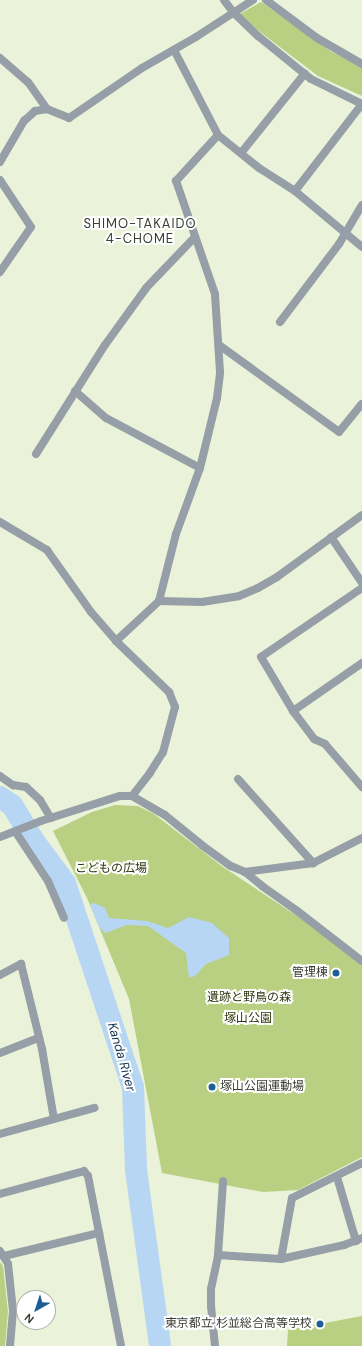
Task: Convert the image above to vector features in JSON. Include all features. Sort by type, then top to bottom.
[{"type":"street","points":[[224,0],[258,36],[305,73],[317,82],[362,104],[295,191]]},
{"type":"street","points":[[0,58],[28,82],[47,108],[69,118],[142,68],[174,50],[252,0]]},
{"type":"street","points":[[266,0],[316,38],[362,64]]},
{"type":"street","points":[[174,50],[218,135],[259,168],[295,191],[362,247]]},
{"type":"street","points":[[241,153],[305,73]]},
{"type":"street","points":[[0,162],[24,121],[35,111],[47,108]]},
{"type":"street","points":[[116,641],[159,601],[181,516],[200,468],[218,398],[220,372],[214,294],[176,181],[218,135]]},
{"type":"street","points":[[0,180],[31,227],[0,272]]},
{"type":"street","points":[[280,322],[346,234],[362,205]]},
{"type":"street","points":[[36,454],[105,345],[146,288],[194,238]]},
{"type":"street","points":[[218,345],[339,432],[362,404]]},
{"type":"street","points":[[75,391],[106,418],[200,468]]},
{"type":"street","points":[[159,601],[202,602],[239,596],[277,577],[362,515]]},
{"type":"street","points":[[0,522],[47,550],[91,612],[116,641],[169,692],[175,707],[163,752],[150,773],[132,796]]},
{"type":"street","points":[[331,538],[362,583]]},
{"type":"street","points":[[362,588],[261,658],[293,711],[314,739],[325,744],[362,787]]},
{"type":"street","points":[[293,711],[362,663]]},
{"type":"street","points":[[0,776],[12,785],[26,788],[40,800],[51,818]]},
{"type":"street","points":[[238,779],[314,863]]},
{"type":"street","points":[[0,836],[102,800],[120,796],[132,796],[165,816],[231,866],[245,872],[362,961]]},
{"type":"street","points":[[17,830],[48,881],[64,918]]},
{"type":"street","points":[[245,872],[314,863],[362,838]]},
{"type":"street","points":[[0,975],[21,964],[38,1038],[54,1119]]},
{"type":"street","points":[[0,1053],[38,1038]]},
{"type":"street","points":[[0,1134],[94,1108]]},
{"type":"street","points":[[280,1259],[292,1198],[337,1177],[362,1163]]},
{"type":"street","points":[[0,1194],[84,1171],[88,1176],[121,1346]]},
{"type":"street","points":[[218,1255],[280,1259],[359,1239],[337,1177]]},
{"type":"street","points":[[215,1346],[211,1306],[212,1289],[218,1255],[223,1181]]},
{"type":"street","points":[[10,1346],[13,1312],[8,1264],[2,1253],[99,1233]]},
{"type":"green space","points":[[261,2],[332,52],[362,66],[362,96],[318,76],[238,15]]},
{"type":"green space","name":"塚山公園","points":[[115,805],[138,806],[154,814],[223,867],[362,959],[362,1157],[298,1190],[263,1192],[162,1173],[129,999],[87,898],[53,831],[92,812]]},
{"type":"green space","points":[[0,1262],[3,1266],[8,1312],[5,1346],[0,1346]]},
{"type":"green space","points":[[362,1316],[362,1346],[287,1346],[288,1330]]},
{"type":"water","points":[[94,903],[105,908],[109,918],[147,921],[168,928],[189,917],[212,923],[229,938],[229,955],[206,964],[195,976],[189,978],[186,953],[148,926],[127,925],[105,933],[99,927],[90,905]]},
{"type":"waterway","name":"Kanda River","points":[[0,797],[12,805],[34,841],[65,883],[133,1087],[136,1170],[160,1346]]},
{"type":"place","name":"管理棟","points":[[336,973]]},
{"type":"place","name":"塚山公園運動場","points":[[212,1087]]},
{"type":"place","name":"東京都立 杉並総合高等学校","points":[[320,1324]]},
{"type":"district","name":"SHIMO-TAKAIDO 4-CHOME","points":[[140,232]]},
{"type":"park label","name":"こどもの広場","points":[[111,869]]},
{"type":"park label","name":"遺跡と野鳥の森","points":[[249,998]]}]
